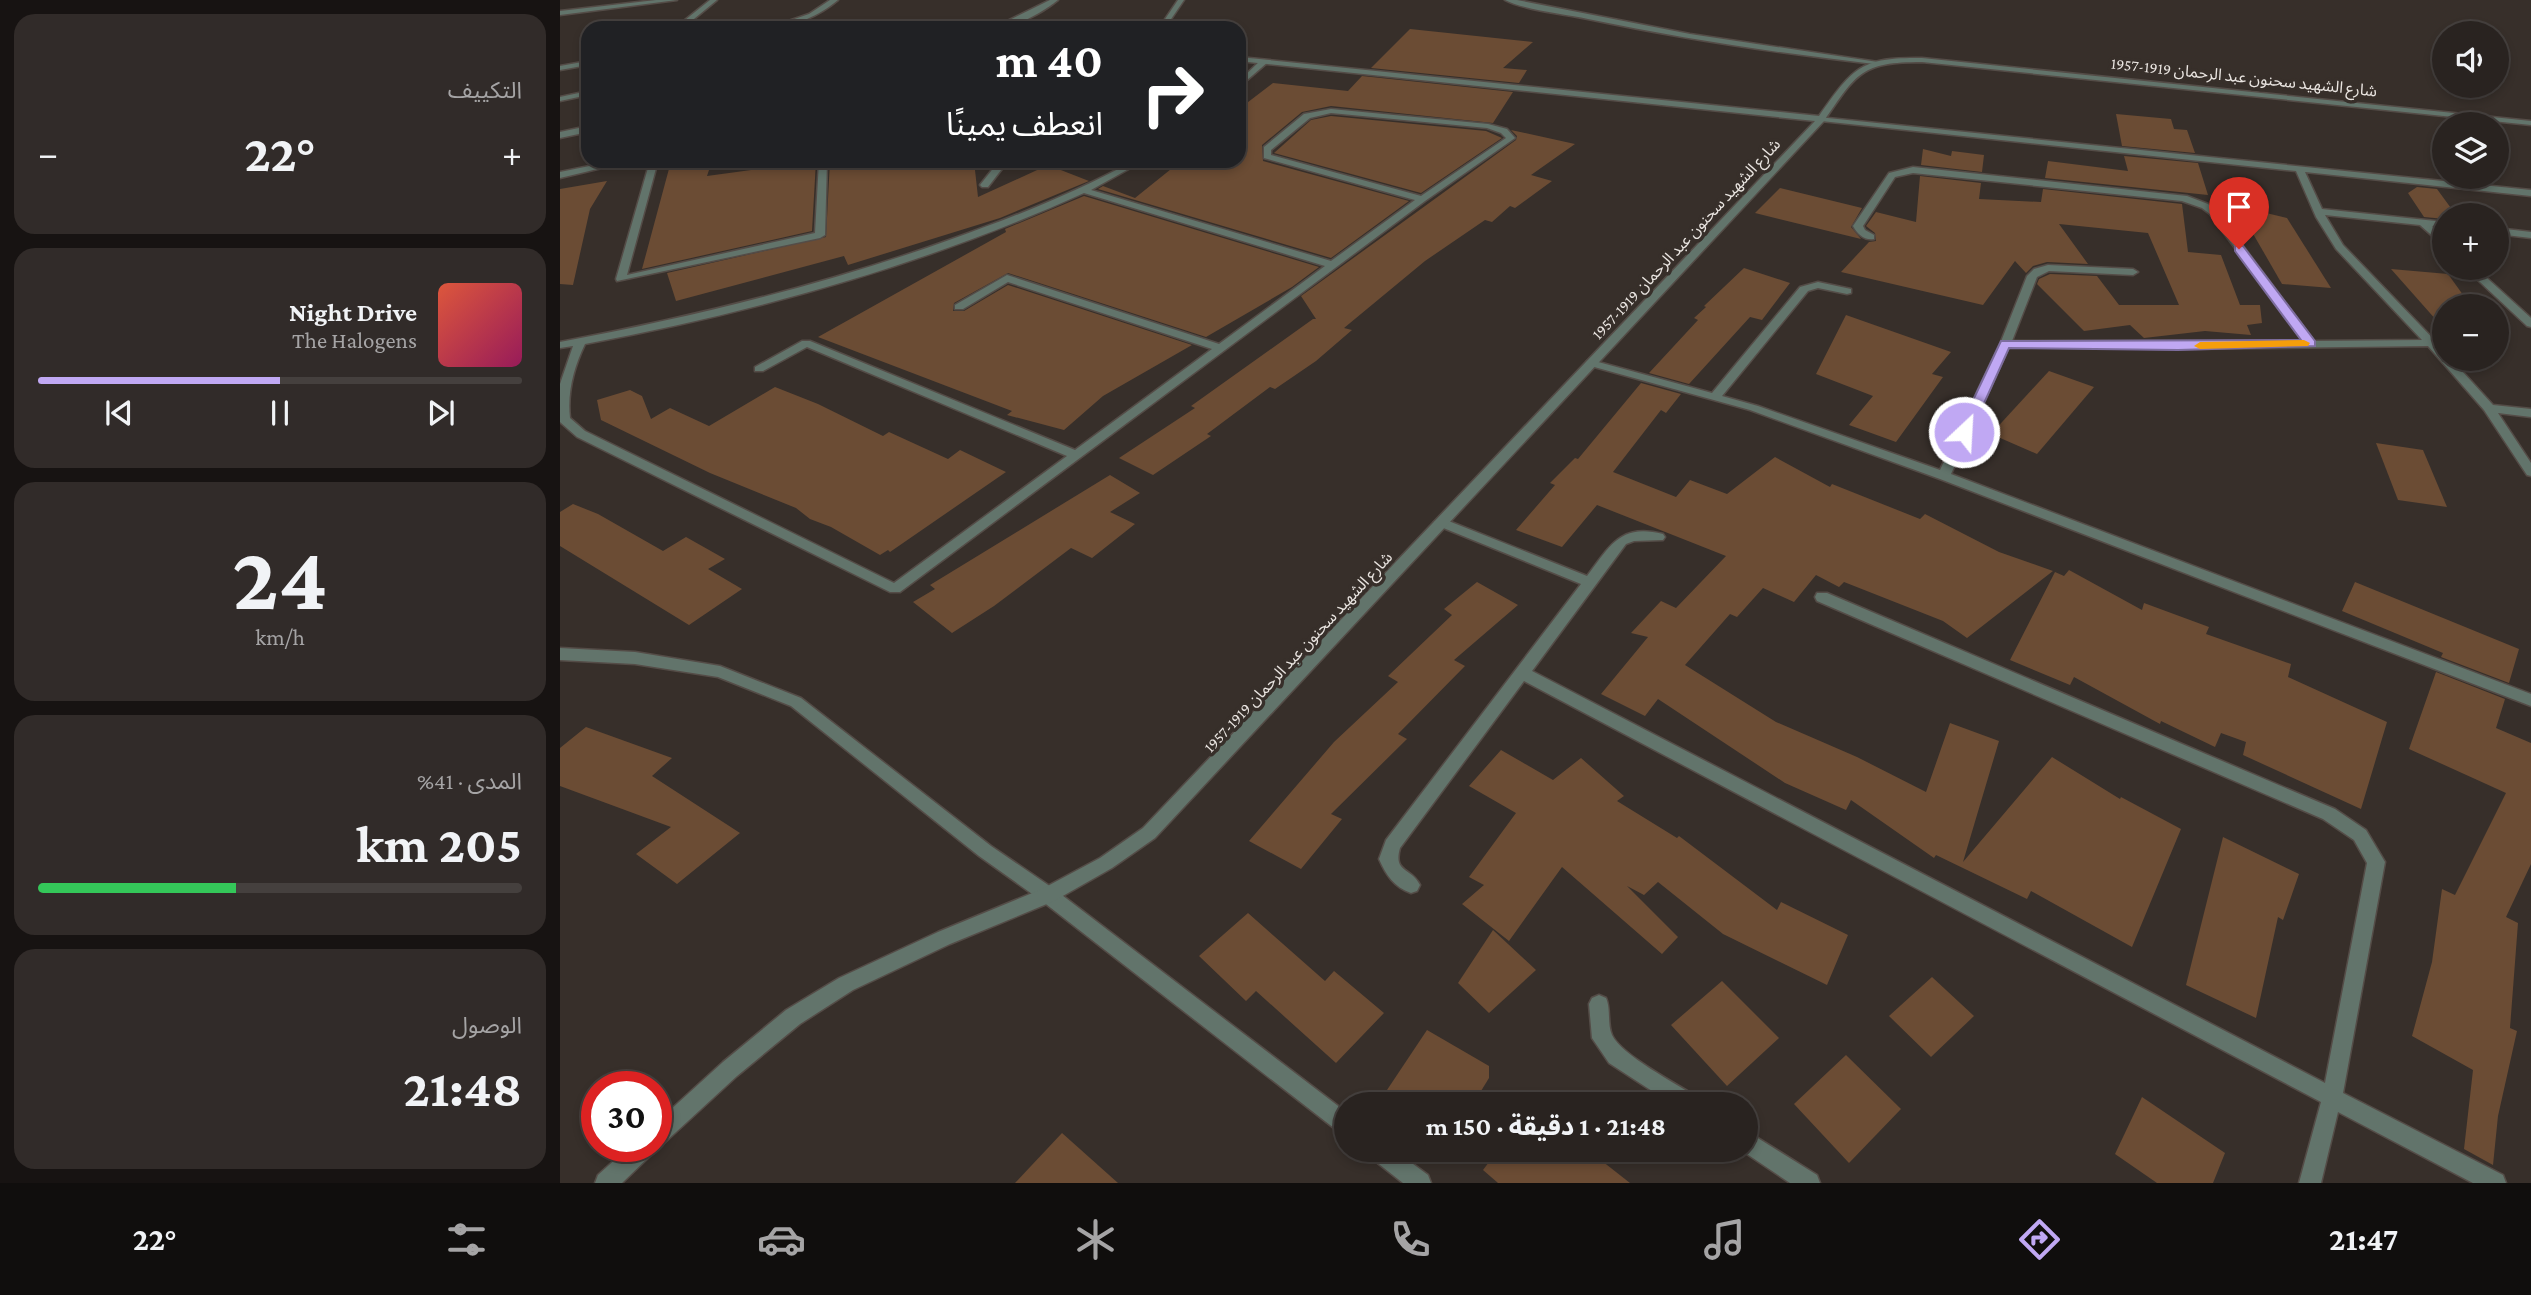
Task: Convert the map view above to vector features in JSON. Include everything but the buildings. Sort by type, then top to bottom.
[{"type":"street","points":[[560,13],[674,0]]},
{"type":"street","points":[[688,21],[714,0]]},
{"type":"street","points":[[793,21],[811,15],[835,0]]},
{"type":"street","points":[[1013,21],[1055,0]]},
{"type":"street","points":[[1166,21],[1181,0]]},
{"type":"street","points":[[1508,0],[1651,29],[1815,56],[1874,62]]},
{"type":"street","points":[[1246,60],[2531,192]]},
{"type":"street","name":"شارع الشهيد سحنون عبد الرحمان 1919-1957","points":[[672,1122],[730,1069],[793,1017],[846,984],[944,937],[1048,895],[1106,863],[1149,833],[1821,119],[1856,70],[1874,62],[1922,60],[2531,122]]},
{"type":"street","points":[[1246,79],[1264,62]]},
{"type":"street","points":[[560,68],[581,64]]},
{"type":"street","points":[[560,99],[581,94]]},
{"type":"street","points":[[580,342],[563,379],[560,399],[565,419],[581,434],[895,589],[1422,199],[1511,138],[1504,131],[1488,127],[1331,111],[1307,116],[1267,149],[1267,156],[1422,199]]},
{"type":"street","points":[[560,135],[581,130]]},
{"type":"street","points":[[560,175],[594,168]]},
{"type":"street","points":[[652,168],[621,279],[820,235],[823,168]]},
{"type":"street","points":[[985,185],[998,168]]},
{"type":"street","points":[[560,345],[760,302],[842,279],[932,250],[1083,190],[1125,168]]},
{"type":"street","points":[[2299,168],[2318,211],[2339,247],[2430,343]]},
{"type":"street","points":[[1871,237],[1861,232],[1858,226],[1892,175],[1900,171],[1913,170],[2184,198],[2213,212],[2310,343]]},
{"type":"street","points":[[1083,190],[1333,265]]},
{"type":"street","points":[[2318,211],[2432,223]]},
{"type":"street","points":[[2422,222],[2432,232]]},
{"type":"street","points":[[2509,232],[2531,235]]},
{"type":"street","points":[[1944,476],[2005,344],[2032,276],[2049,268],[2133,272]]},
{"type":"street","points":[[960,307],[1007,278],[1221,348]]},
{"type":"street","points":[[2483,280],[2531,324]]},
{"type":"street","points":[[1716,397],[1804,289],[1818,285],[1847,291]]},
{"type":"street","points":[[759,369],[806,343],[1076,455]]},
{"type":"street","points":[[2005,344],[2178,346],[2430,343]]},
{"type":"street","points":[[1591,363],[1754,408],[1944,476],[2531,699]]},
{"type":"street","points":[[2456,371],[2488,408],[2531,472]]},
{"type":"street","points":[[2488,408],[2531,413]]},
{"type":"street","points":[[1441,522],[1589,582]]},
{"type":"street","points":[[1411,885],[1393,871],[1388,859],[1392,845],[1620,541],[1632,536],[1658,537]]},
{"type":"street","points":[[1822,597],[2329,814],[2360,835],[2376,862],[2332,1097],[2311,1183]]},
{"type":"street","points":[[560,654],[635,658],[720,672],[796,702],[985,851],[1048,895],[1334,1116]]},
{"type":"street","points":[[1521,672],[2495,1183]]},
{"type":"street","points":[[1599,1004],[1602,1038],[1616,1055],[1672,1092]]},
{"type":"street","points":[[1758,1149],[1809,1183]]},
{"type":"street","points":[[606,1183],[629,1162]]},
{"type":"street","points":[[1393,1162],[1420,1183]]},
{"type":"slow traffic","points":[[2200,346],[2304,343]]},
{"type":"route","points":[[1964,432],[2005,344],[2178,346],[2310,343],[2239,249]]}]
